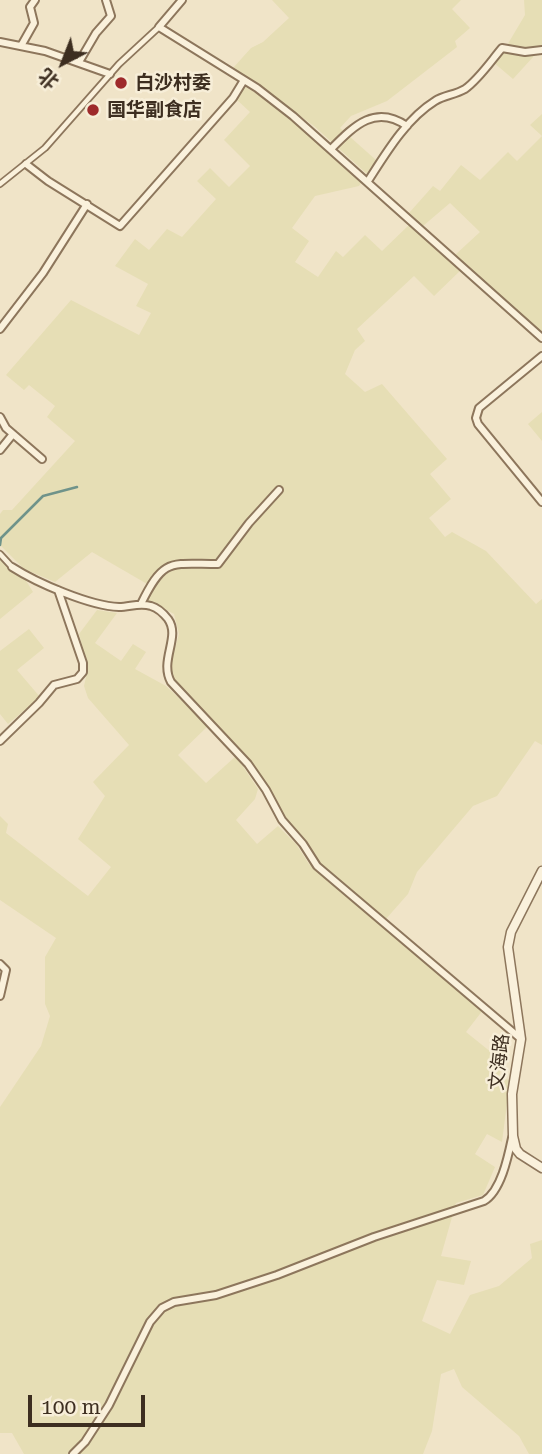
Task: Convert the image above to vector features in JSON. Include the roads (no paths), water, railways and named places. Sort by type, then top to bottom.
[{"type":"street","points":[[21,46],[34,23],[30,7],[35,0]]},
{"type":"street","points":[[79,62],[96,33],[111,16],[106,0]]},
{"type":"street","points":[[0,184],[45,148],[110,74],[159,27],[182,0]]},
{"type":"street","points":[[159,27],[244,80],[318,136],[542,338]]},
{"type":"street","points":[[0,42],[79,62],[110,74]]},
{"type":"street","points":[[368,181],[407,126],[433,102],[447,99],[469,85],[502,48],[525,52],[542,50]]},
{"type":"street","points":[[26,164],[120,226],[233,98],[244,80]]},
{"type":"street","points":[[331,147],[353,127],[369,119],[389,118],[407,126]]},
{"type":"street","points":[[0,329],[43,273],[87,204]]},
{"type":"street","points":[[542,356],[479,408],[476,418],[478,424],[542,502]]},
{"type":"street","points":[[0,416],[6,428],[42,459]]},
{"type":"street","points":[[0,450],[13,434]]},
{"type":"street","points":[[141,604],[161,571],[168,566],[218,564],[249,523],[279,490]]},
{"type":"street","points":[[0,554],[12,567],[87,601],[118,607],[141,604],[159,610],[172,626],[166,665],[172,682],[248,764],[282,820],[317,866],[521,1039]]},
{"type":"street","points":[[0,741],[40,703],[54,685],[77,679],[83,672],[83,663],[58,590]]},
{"type":"street","name":"文海路","points":[[513,1136],[512,1094],[521,1039],[508,947],[511,932],[542,871]]},
{"type":"street","points":[[0,964],[6,970],[0,996]]},
{"type":"street","points":[[513,1136],[520,1154],[542,1168]]},
{"type":"street","points":[[74,1454],[109,1405],[150,1322],[162,1308],[228,1291],[484,1200],[494,1191],[513,1136]]},
{"type":"waterway","points":[[0,545],[1,538],[43,496],[77,487]]},
{"type":"place","name":"白沙村委","points":[[121,83]]},
{"type":"place","name":"国华副食店","points":[[93,110]]}]
